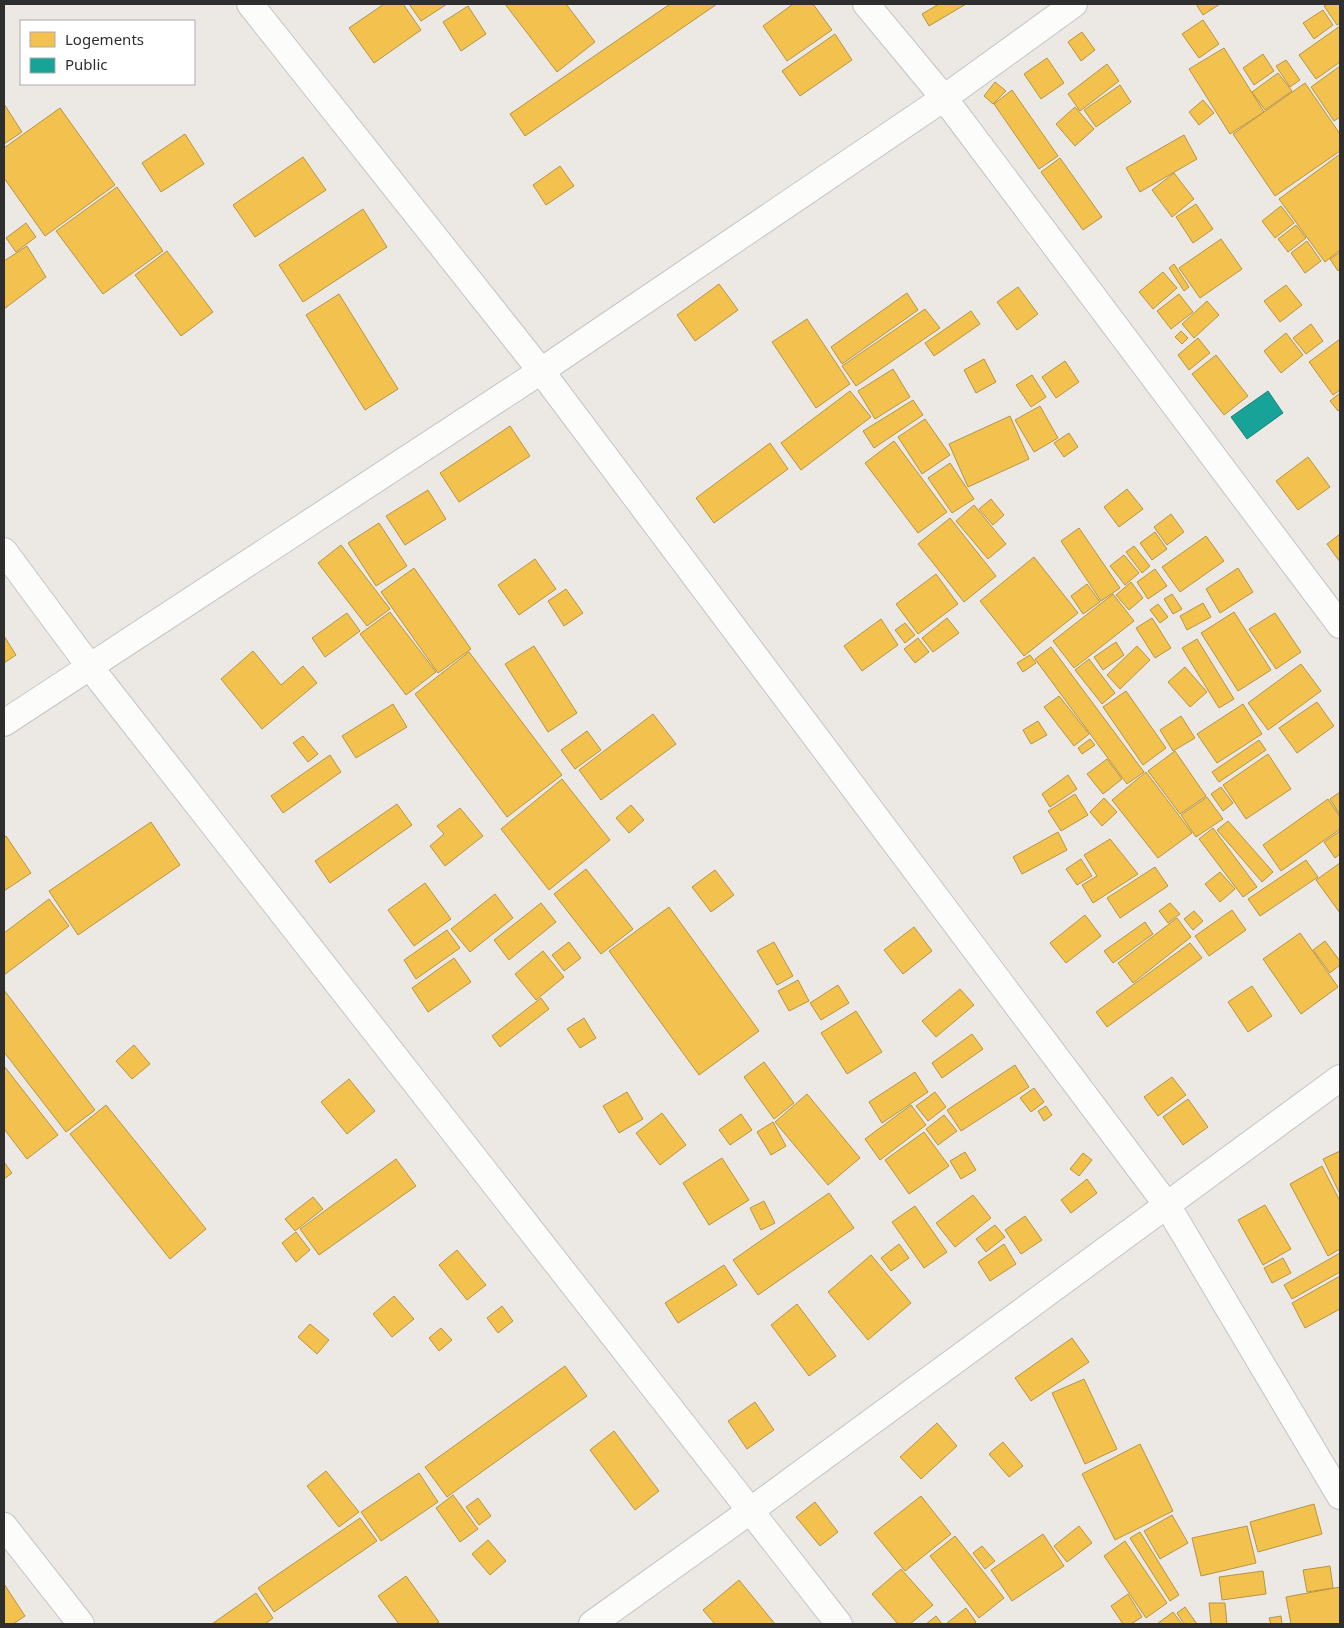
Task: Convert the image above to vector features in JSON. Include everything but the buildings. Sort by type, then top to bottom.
[{"type":"street","points":[[250,4],[541,370],[1167,1205],[1340,1496]]},
{"type":"street","points":[[866,4],[944,98],[1340,625]]},
{"type":"street","points":[[4,723],[541,370],[944,98],[1074,4]]},
{"type":"street","points":[[4,551],[90,667],[839,1624]]},
{"type":"street","points":[[592,1624],[750,1511],[1340,1078]]},
{"type":"street","points":[[4,1526],[80,1624]]}]
